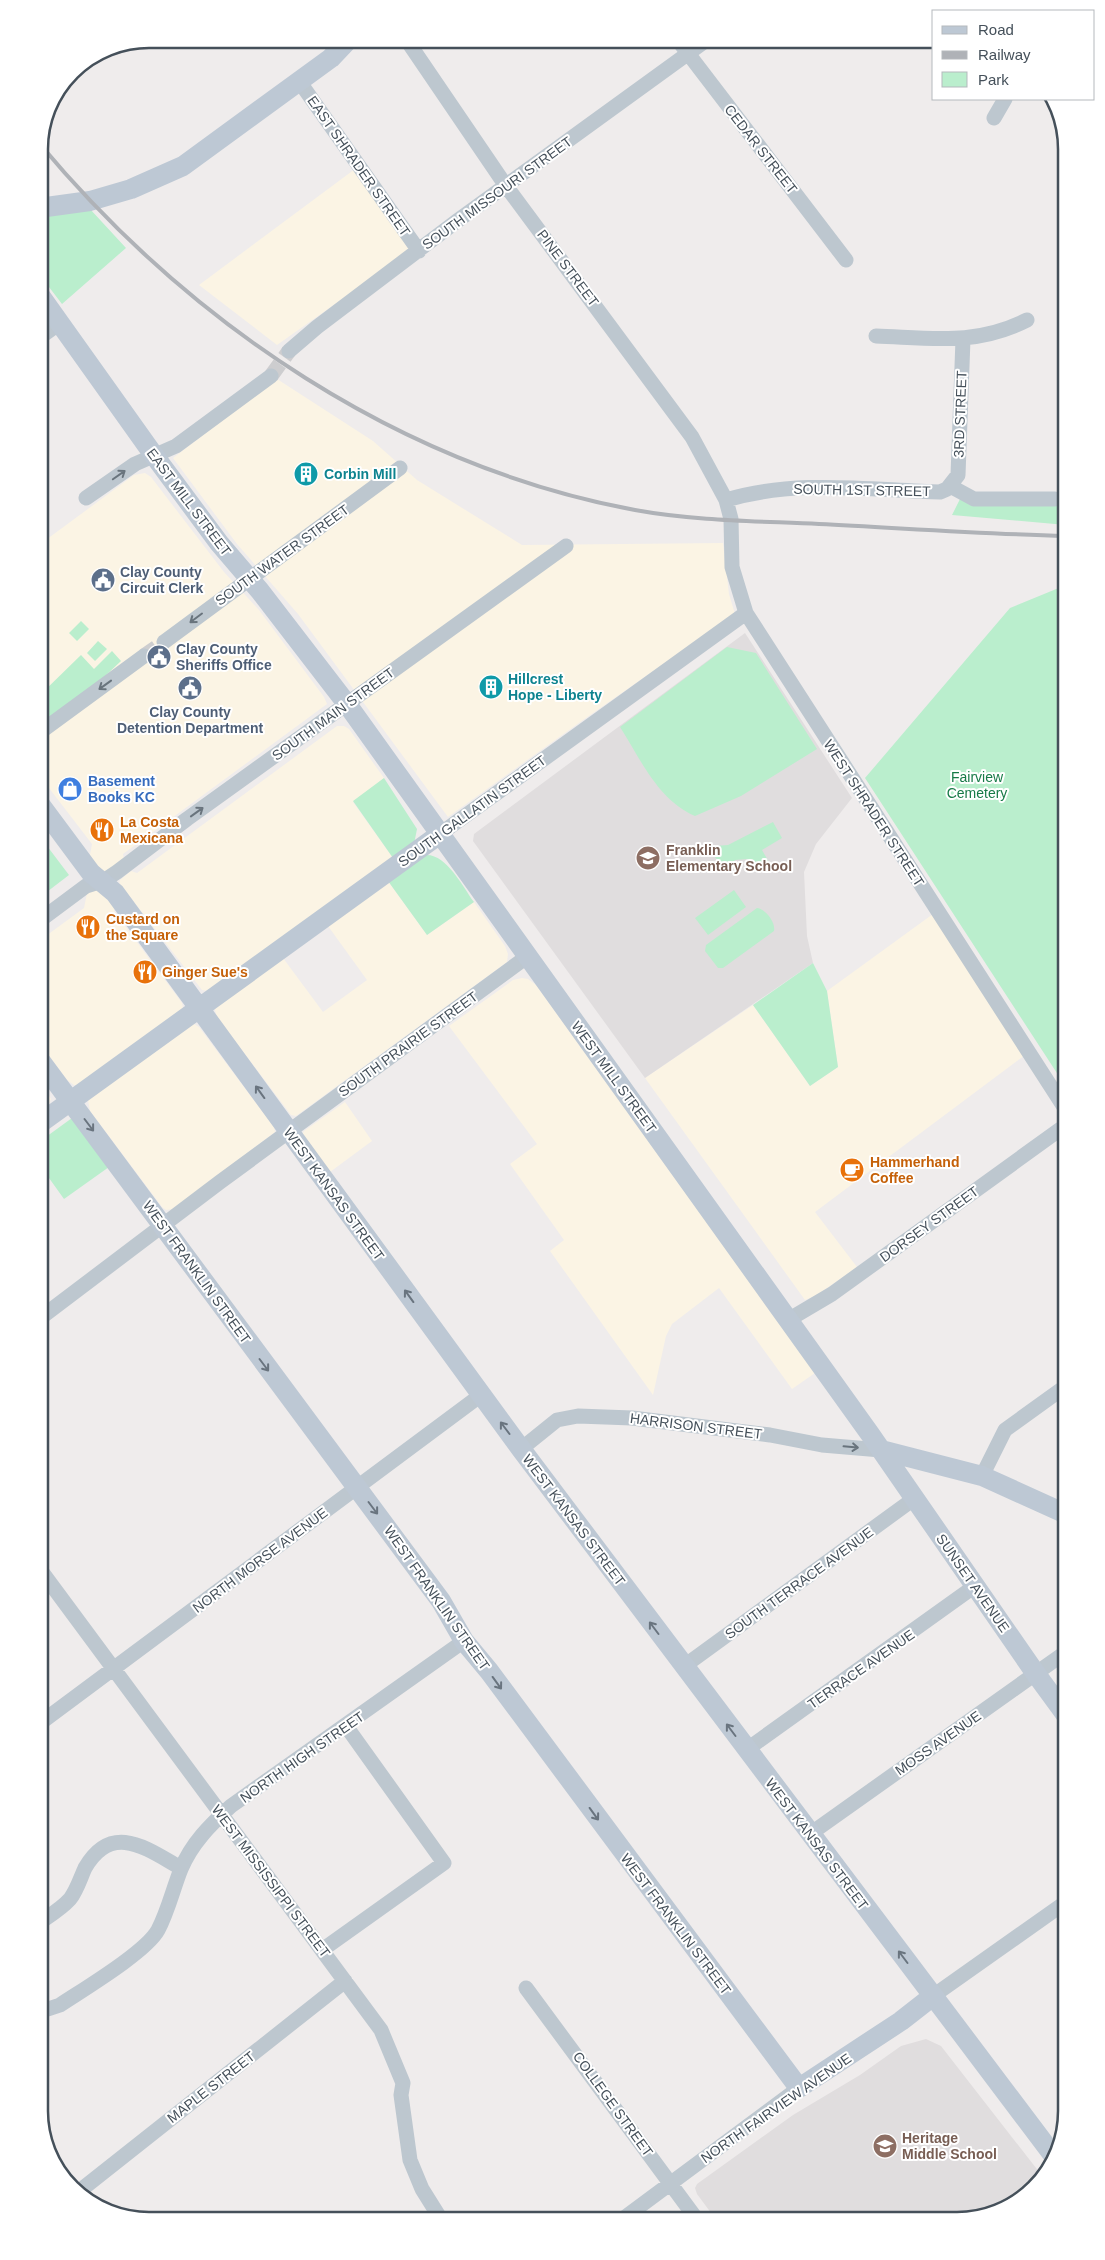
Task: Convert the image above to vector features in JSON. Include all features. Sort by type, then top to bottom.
[{"type":"street","points":[[48,207],[90,201],[131,188],[183,166],[331,58],[340,48]]},
{"type":"street","name":"PINE STREET","points":[[412,48],[506,186],[692,437],[726,500]]},
{"type":"street","name":"CEDAR STREET","points":[[684,48],[846,260]]},
{"type":"street","name":"SOUTH MISSOURI STREET","points":[[289,351],[317,327],[419,250],[696,48]]},
{"type":"street","name":"EAST SHRADER STREET","points":[[299,81],[419,250]]},
{"type":"street","points":[[994,118],[1004,100]]},
{"type":"street","name":"EAST MILL STREET","points":[[48,306],[219,543],[249,578],[347,704]]},
{"type":"street","points":[[876,336],[963,340],[1005,331],[1027,320]]},
{"type":"street","points":[[48,332],[60,323]]},
{"type":"street","name":"3RD STREET","points":[[950,486],[958,475],[963,340]]},
{"type":"street","points":[[86,498],[135,464],[153,454],[176,446],[271,376]]},
{"type":"street","name":"SOUTH WATER STREET","points":[[164,642],[400,468]]},
{"type":"street","name":"SOUTH 1ST STREET","points":[[726,500],[769,490],[807,487],[940,492],[950,486],[974,499],[1055,499]]},
{"type":"street","name":"WEST SHRADER STREET","points":[[726,500],[731,519],[732,567],[746,613],[1058,1098]]},
{"type":"street","name":"SOUTH MAIN STREET","points":[[48,914],[86,886],[100,882],[117,872],[566,546]]},
{"type":"street","name":"SOUTH GALLATIN STREET","points":[[48,1118],[746,613]]},
{"type":"street","points":[[48,726],[144,656]]},
{"type":"street","name":"WEST MILL STREET","points":[[347,704],[881,1450]]},
{"type":"street","name":"WEST KANSAS STREET","points":[[48,815],[85,866],[115,894],[683,1668],[1049,2151]]},
{"type":"street","name":"SOUTH PRAIRIE STREET","points":[[48,1312],[528,956]]},
{"type":"street","name":"WEST FRANKLIN STREET","points":[[48,1071],[441,1601],[464,1641],[799,2088]]},
{"type":"street","name":"DORSEY STREET","points":[[788,1320],[832,1294],[1058,1131]]},
{"type":"street","points":[[982,1476],[1005,1430],[1058,1392]]},
{"type":"street","name":"NORTH MORSE AVENUE","points":[[48,1717],[481,1395]]},
{"type":"street","name":"HARRISON STREET","points":[[521,1449],[557,1420],[578,1416],[642,1419],[770,1435],[822,1445],[881,1450]]},
{"type":"street","points":[[881,1450],[982,1476],[1058,1510]]},
{"type":"street","name":"SUNSET AVENUE","points":[[881,1450],[1058,1704]]},
{"type":"street","name":"SOUTH TERRACE AVENUE","points":[[683,1668],[915,1498]]},
{"type":"street","name":"WEST MISSISSIPPI STREET","points":[[48,1580],[381,2030],[403,2083],[401,2095],[410,2160],[422,2189],[436,2212]]},
{"type":"street","name":"TERRACE AVENUE","points":[[746,1750],[975,1586]]},
{"type":"street","name":"NORTH HIGH STREET","points":[[48,2009],[60,2005],[146,1945],[157,1930],[181,1868],[204,1830],[222,1814],[464,1641]]},
{"type":"street","name":"MOSS AVENUE","points":[[810,1834],[1058,1658]]},
{"type":"street","points":[[322,1950],[444,1863],[346,1726]]},
{"type":"street","points":[[48,1916],[69,1900],[76,1891],[86,1868],[103,1848],[123,1841],[138,1844],[181,1868]]},
{"type":"street","points":[[933,1996],[1058,1908]]},
{"type":"street","name":"MAPLE STREET","points":[[83,2188],[345,1981]]},
{"type":"street","name":"COLLEGE STREET","points":[[526,1988],[691,2212]]},
{"type":"street","name":"NORTH FAIRVIEW AVENUE","points":[[632,2212],[799,2088],[901,2021],[933,1996]]},
{"type":"shaded area","points":[[355,169],[410,251],[277,345],[199,285]]},
{"type":"shaded area","points":[[277,379],[373,441],[417,480],[522,545],[723,543],[729,594],[735,614],[448,817],[298,614],[237,544],[173,458]]},
{"type":"shaded area","points":[[145,473],[151,477],[224,572],[259,610],[324,697],[327,704],[123,854],[124,860],[105,872],[89,860],[92,844],[48,787],[48,538],[134,475]]},
{"type":"shaded area","name":"Franklin Elementary School","points":[[745,633],[852,798],[816,844],[804,872],[807,936],[813,963],[645,1078],[473,841],[474,834]]},
{"type":"shaded area","points":[[337,726],[344,726],[349,729],[384,778],[353,802],[393,858],[209,991],[202,990],[131,898],[119,886],[120,880],[131,871],[137,873]]},
{"type":"shaded area","points":[[388,881],[427,935],[474,902],[505,946],[508,954],[507,962],[296,1116],[291,1115],[217,1017],[216,1006],[283,958],[323,1012],[367,980],[328,926]]},
{"type":"shaded area","points":[[96,888],[115,904],[114,911],[182,1003],[183,1008],[79,1085],[74,1085],[67,1080],[48,1054],[48,934],[84,908],[87,893]]},
{"type":"shaded area","points":[[933,914],[1025,1055],[815,1212],[857,1267],[817,1295],[805,1300],[645,1078],[753,1005],[810,1086],[838,1067],[827,991]]},
{"type":"shaded area","points":[[528,979],[536,985],[815,1373],[792,1389],[719,1288],[672,1324],[666,1336],[653,1395],[550,1251],[564,1240],[510,1164],[537,1144],[449,1026],[513,980]]},
{"type":"shaded area","points":[[194,1024],[199,1027],[274,1127],[275,1132],[173,1209],[166,1210],[90,1111],[88,1100]]},
{"type":"shaded area","points":[[48,1094],[51,1099],[48,1105]]},
{"type":"shaded area","points":[[345,1102],[372,1141],[330,1172],[302,1135],[304,1131]]},
{"type":"shaded area","name":"Heritage Middle School","points":[[926,2039],[941,2046],[1038,2171],[1018,2192],[995,2205],[976,2211],[963,2212],[710,2212],[697,2194],[695,2188],[697,2184],[793,2115],[860,2075],[901,2046]]},
{"type":"green space","points":[[90,209],[126,248],[62,304],[48,286],[49,214]]},
{"type":"green space","points":[[960,499],[1058,506],[1058,524],[952,515]]},
{"type":"green space","name":"Fairview Cemetery","points":[[1058,588],[1058,1075],[865,778],[1010,608]]},
{"type":"green space","points":[[81,621],[89,629],[77,641],[69,633]]},
{"type":"green space","points":[[98,641],[107,649],[95,661],[87,653]]},
{"type":"green space","points":[[727,647],[756,653],[817,749],[741,796],[695,816],[682,809],[661,790],[651,778],[620,727]]},
{"type":"green space","points":[[112,651],[121,661],[102,679],[48,718],[48,687],[81,655],[94,669]]},
{"type":"green space","points":[[384,778],[417,829],[414,844],[393,858],[353,801]]},
{"type":"green space","points":[[773,822],[782,838],[762,850],[770,864],[756,872],[747,859],[735,860],[730,868],[726,869],[711,853],[714,846],[728,845]]},
{"type":"green space","points":[[48,847],[69,875],[48,891]]},
{"type":"green space","points":[[425,855],[440,859],[447,865],[474,902],[427,935],[388,881]]},
{"type":"green space","points":[[734,890],[746,907],[708,935],[695,918]]},
{"type":"green space","points":[[757,908],[764,911],[770,917],[774,931],[723,968],[718,968],[705,951],[706,945]]},
{"type":"green space","points":[[813,963],[827,991],[838,1067],[810,1086],[753,1005]]},
{"type":"green space","points":[[72,1118],[109,1167],[64,1199],[48,1177],[48,1135]]},
{"type":"tunnel","points":[[271,376],[289,351]]},
{"type":"tunnel","points":[[144,656],[164,642]]},
{"type":"railway","points":[[48,153],[99,209],[163,271],[232,328],[306,378],[383,423],[464,460],[548,489],[658,514],[727,520],[1058,536]]},
{"type":"place","name":"Corbin Mill","points":[[306,474]]},
{"type":"place","name":"Clay County Circuit Clerk","points":[[103,580]]},
{"type":"place","name":"Clay County Sheriffs Office","points":[[159,657]]},
{"type":"place","name":"Hillcrest Hope - Liberty","points":[[491,687]]},
{"type":"place","name":"Clay County Detention Department","points":[[190,688]]},
{"type":"place","name":"Basement Books KC","points":[[70,789]]},
{"type":"place","name":"La Costa Mexicana","points":[[102,830]]},
{"type":"place","name":"Franklin Elementary School","points":[[648,858]]},
{"type":"place","name":"Custard on the Square","points":[[88,927]]},
{"type":"place","name":"Ginger Sue's","points":[[145,972]]},
{"type":"place","name":"Hammerhand Coffee","points":[[852,1170]]},
{"type":"place","name":"Heritage Middle School","points":[[885,2146]]}]
